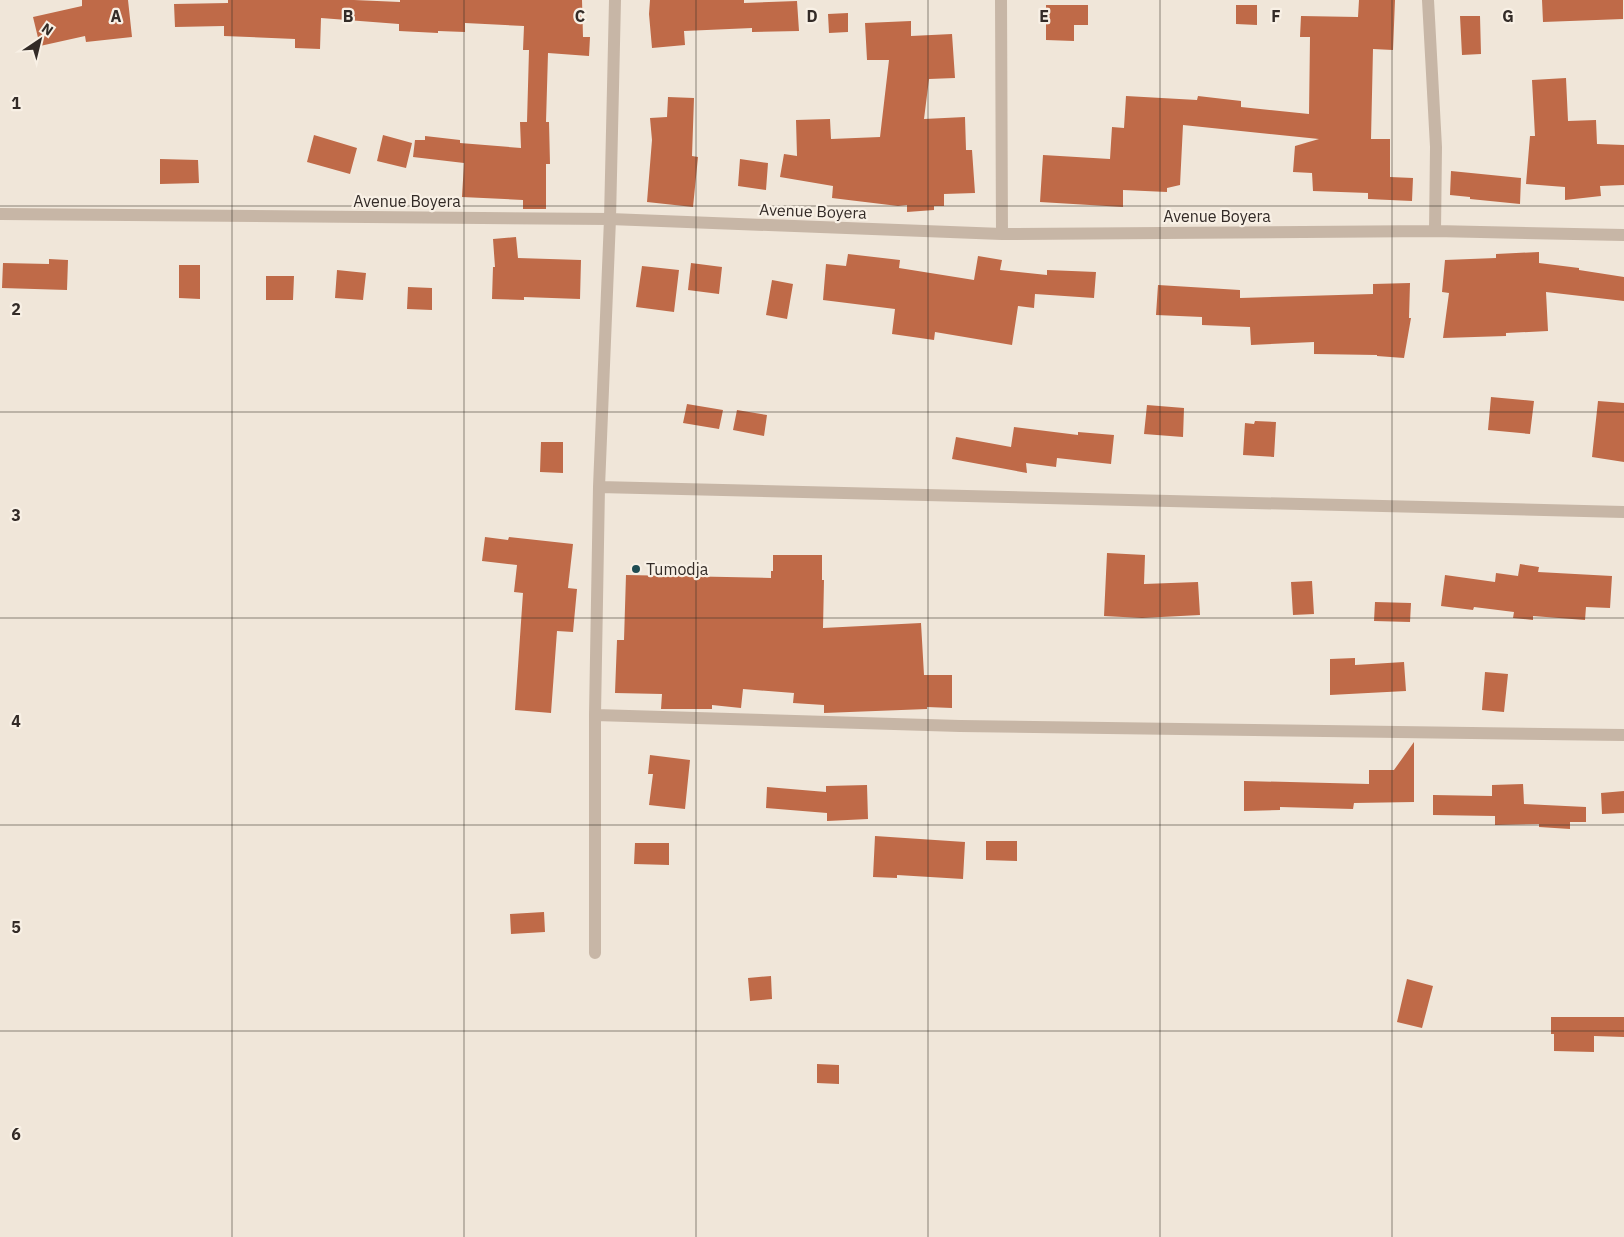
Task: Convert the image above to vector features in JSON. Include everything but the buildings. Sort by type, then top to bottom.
[{"type":"street","points":[[595,953],[595,715],[599,487],[610,219],[615,0]]},
{"type":"street","points":[[1001,0],[1002,234]]},
{"type":"street","points":[[1428,0],[1436,147],[1435,231]]},
{"type":"street","name":"Avenue Boyera","points":[[0,214],[610,219],[1002,234],[1435,231],[1624,234]]},
{"type":"street","points":[[599,487],[1624,512]]},
{"type":"street","points":[[595,715],[960,726],[1624,735]]},
{"type":"place","name":"Tumodja","points":[[636,569]]}]
